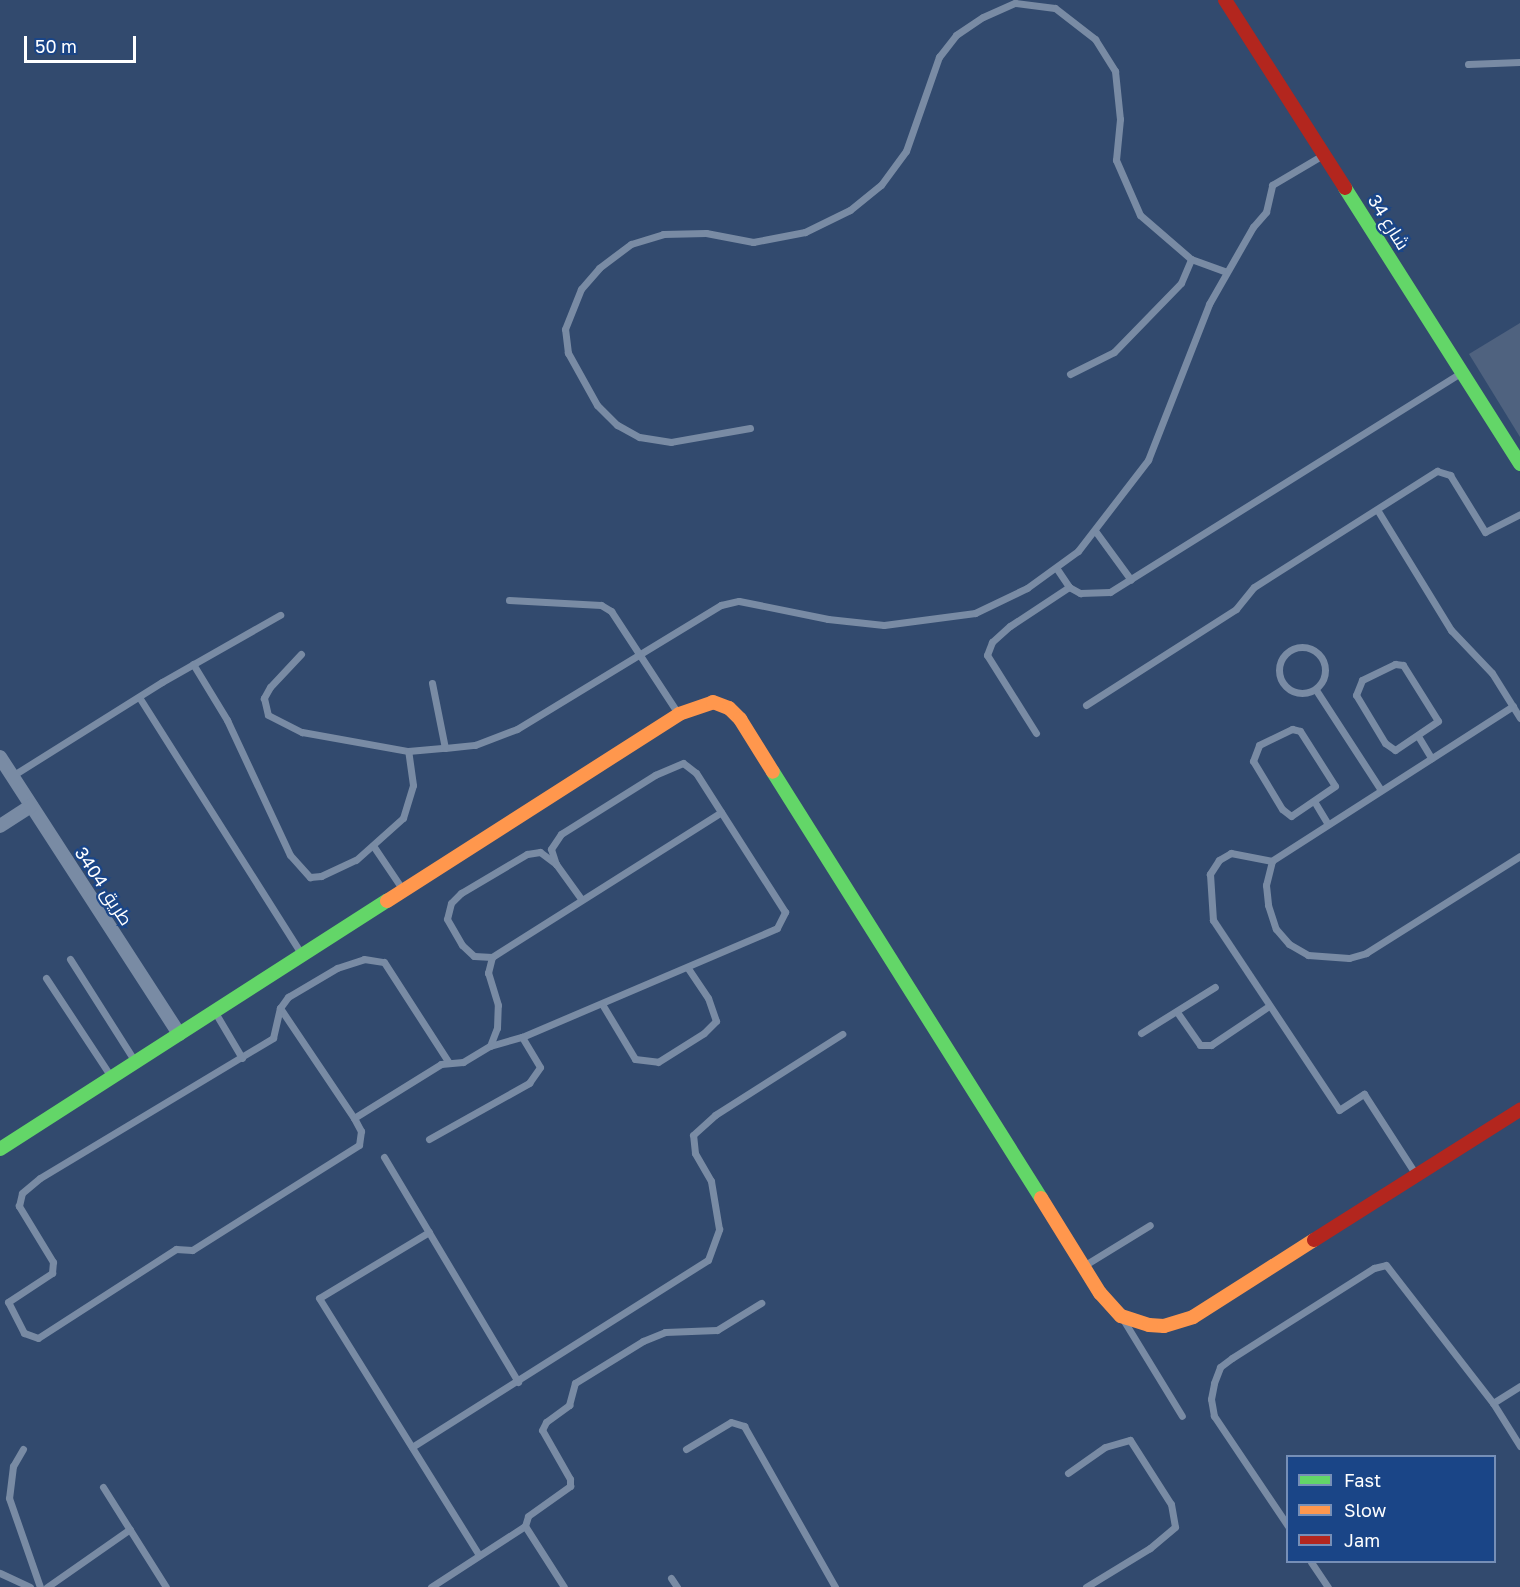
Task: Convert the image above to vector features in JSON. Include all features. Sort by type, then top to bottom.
[{"type":"street","name":"شارع 34","points":[[1225,0],[1520,464]]},
{"type":"street","points":[[0,1149],[304,957],[679,714],[713,702],[735,713],[1083,1266],[1110,1307],[1121,1316],[1149,1325],[1172,1324],[1193,1317],[1520,1110]]},
{"type":"street","name":"طريق 3404","points":[[0,757],[179,1034]]},
{"type":"street","points":[[0,826],[31,806]]},
{"type":"lane","points":[[750,428],[671,442],[639,437],[617,425],[597,405],[568,353],[565,329],[581,289],[599,268],[631,244],[663,234],[706,233],[753,243],[805,231],[850,210],[881,185],[906,151],[939,57],[956,35],[983,17],[1015,3],[1055,8],[1095,39],[1115,71],[1120,119],[1116,160],[1123,182],[1140,215],[1191,259],[1226,272]]},
{"type":"lane","points":[[1468,64],[1520,62]]},
{"type":"lane","points":[[301,654],[270,687],[264,698],[268,716],[302,732],[408,751],[475,745],[517,729],[721,605],[739,602],[828,619],[884,625],[975,613],[1057,569],[1096,532],[1148,460],[1209,304],[1226,272],[1266,212],[1272,185],[1324,154]]},
{"type":"lane","points":[[1070,374],[1114,352],[1181,283],[1191,259]]},
{"type":"lane","points":[[1057,569],[1069,587],[1091,596],[1110,592],[1463,371]]},
{"type":"lane","points":[[1086,705],[1236,609],[1254,587],[1378,511],[1437,471],[1450,475],[1485,532],[1520,514]]},
{"type":"lane","points":[[1378,511],[1451,630],[1492,673],[1520,718]]},
{"type":"lane","points":[[1096,532],[1131,580]]},
{"type":"lane","points":[[1036,733],[987,655],[992,642],[1010,626],[1069,587]]},
{"type":"lane","points":[[509,600],[601,605],[619,620],[679,714]]},
{"type":"lane","points":[[12,776],[193,664],[280,615]]},
{"type":"lane","points":[[1303,646],[1317,651],[1325,663],[1325,678],[1316,690],[1301,694],[1287,689],[1279,677],[1280,662],[1289,650],[1303,646]]},
{"type":"lane","points":[[193,664],[227,720],[273,823],[300,868],[310,877],[321,876],[374,847],[403,818],[414,785],[408,751]]},
{"type":"lane","points":[[1385,666],[1403,666],[1438,721],[1418,736],[1395,750],[1389,749],[1356,696],[1362,680],[1385,666]]},
{"type":"lane","points":[[432,683],[445,748]]},
{"type":"lane","points":[[1316,690],[1381,790]]},
{"type":"lane","points":[[139,697],[304,957]]},
{"type":"lane","points":[[1513,706],[1272,861],[1266,885],[1268,905],[1276,929],[1289,944],[1308,955],[1349,958],[1366,953],[1520,856]]},
{"type":"lane","points":[[1281,731],[1300,731],[1335,786],[1314,801],[1291,816],[1286,815],[1253,761],[1259,745],[1281,731]]},
{"type":"lane","points":[[1418,736],[1431,758]]},
{"type":"lane","points":[[354,1118],[441,1064],[463,1062],[490,1046],[522,1037],[777,928],[785,912],[696,773],[683,763],[655,775],[561,834],[551,849],[556,864]]},
{"type":"lane","points":[[1314,801],[1328,824]]},
{"type":"lane","points":[[582,900],[556,864],[540,852],[527,854],[450,903],[447,919],[462,945],[474,956],[492,957],[721,812]]},
{"type":"lane","points":[[374,847],[404,892]]},
{"type":"lane","points":[[1272,861],[1231,853],[1218,861],[1210,874],[1213,920],[1339,1110],[1364,1094],[1417,1175]]},
{"type":"lane","points":[[490,1046],[497,1028],[498,1005],[488,973],[492,957]]},
{"type":"lane","points":[[70,959],[136,1062]]},
{"type":"lane","points":[[280,1008],[354,1118],[360,1131],[359,1145],[192,1250],[176,1249],[38,1338],[24,1333],[8,1302],[52,1273],[53,1262],[19,1206],[22,1193],[40,1178],[273,1038],[280,1008],[288,997],[337,968],[363,959],[384,962],[449,1063]]},
{"type":"lane","points":[[602,1004],[635,1059],[658,1062],[704,1033],[716,1021],[708,998],[687,967]]},
{"type":"lane","points":[[46,978],[111,1078]]},
{"type":"lane","points":[[1141,1034],[1215,987]]},
{"type":"lane","points":[[1177,1011],[1200,1046],[1211,1045],[1269,1006]]},
{"type":"lane","points":[[215,1012],[242,1058]]},
{"type":"lane","points":[[412,1447],[708,1260],[719,1228],[711,1181],[695,1153],[693,1135],[715,1115],[842,1034]]},
{"type":"lane","points":[[429,1139],[529,1083],[540,1067],[522,1037]]},
{"type":"lane","points":[[384,1157],[518,1382]]},
{"type":"lane","points":[[1083,1266],[1150,1225]]},
{"type":"lane","points":[[429,1232],[319,1298],[479,1555]]},
{"type":"lane","points":[[1286,1524],[1214,1416],[1211,1399],[1214,1383],[1220,1367],[1232,1358],[1374,1268],[1386,1265],[1493,1403],[1520,1446]]},
{"type":"lane","points":[[431,1587],[525,1526],[528,1516],[570,1486],[570,1479],[542,1430],[546,1422],[569,1406],[569,1392],[575,1383],[643,1341],[665,1332],[717,1330],[762,1303]]},
{"type":"lane","points":[[1121,1316],[1182,1416]]},
{"type":"lane","points":[[1493,1403],[1520,1386]]},
{"type":"lane","points":[[686,1449],[731,1422],[744,1426],[835,1587]]},
{"type":"lane","points":[[1068,1473],[1105,1447],[1130,1440],[1171,1504],[1175,1527],[1150,1548],[1086,1587]]},
{"type":"lane","points":[[23,1449],[13,1467],[9,1498],[40,1587]]},
{"type":"lane","points":[[103,1487],[166,1587]]},
{"type":"lane","points":[[525,1526],[564,1587]]},
{"type":"lane","points":[[51,1586],[130,1529]]},
{"type":"lane","points":[[1312,1563],[1328,1587]]},
{"type":"lane","points":[[0,1573],[30,1587]]},
{"type":"lane","points":[[671,1578],[677,1587]]},
{"type":"building","points":[[1520,323],[1520,437],[1469,354]]},
{"type":"traffic: fast","points":[[1345,188],[1520,464]]},
{"type":"traffic: fast","points":[[773,772],[1041,1198]]},
{"type":"traffic: fast","points":[[0,1149],[387,901]]},
{"type":"traffic: slow","points":[[387,901],[679,714],[713,702],[729,708],[740,719],[773,772]]},
{"type":"traffic: slow","points":[[1041,1198],[1100,1293],[1121,1316],[1149,1325],[1164,1326],[1193,1317],[1314,1240]]},
{"type":"traffic: jam","points":[[1225,0],[1345,188]]},
{"type":"traffic: jam","points":[[1314,1240],[1520,1110]]}]
